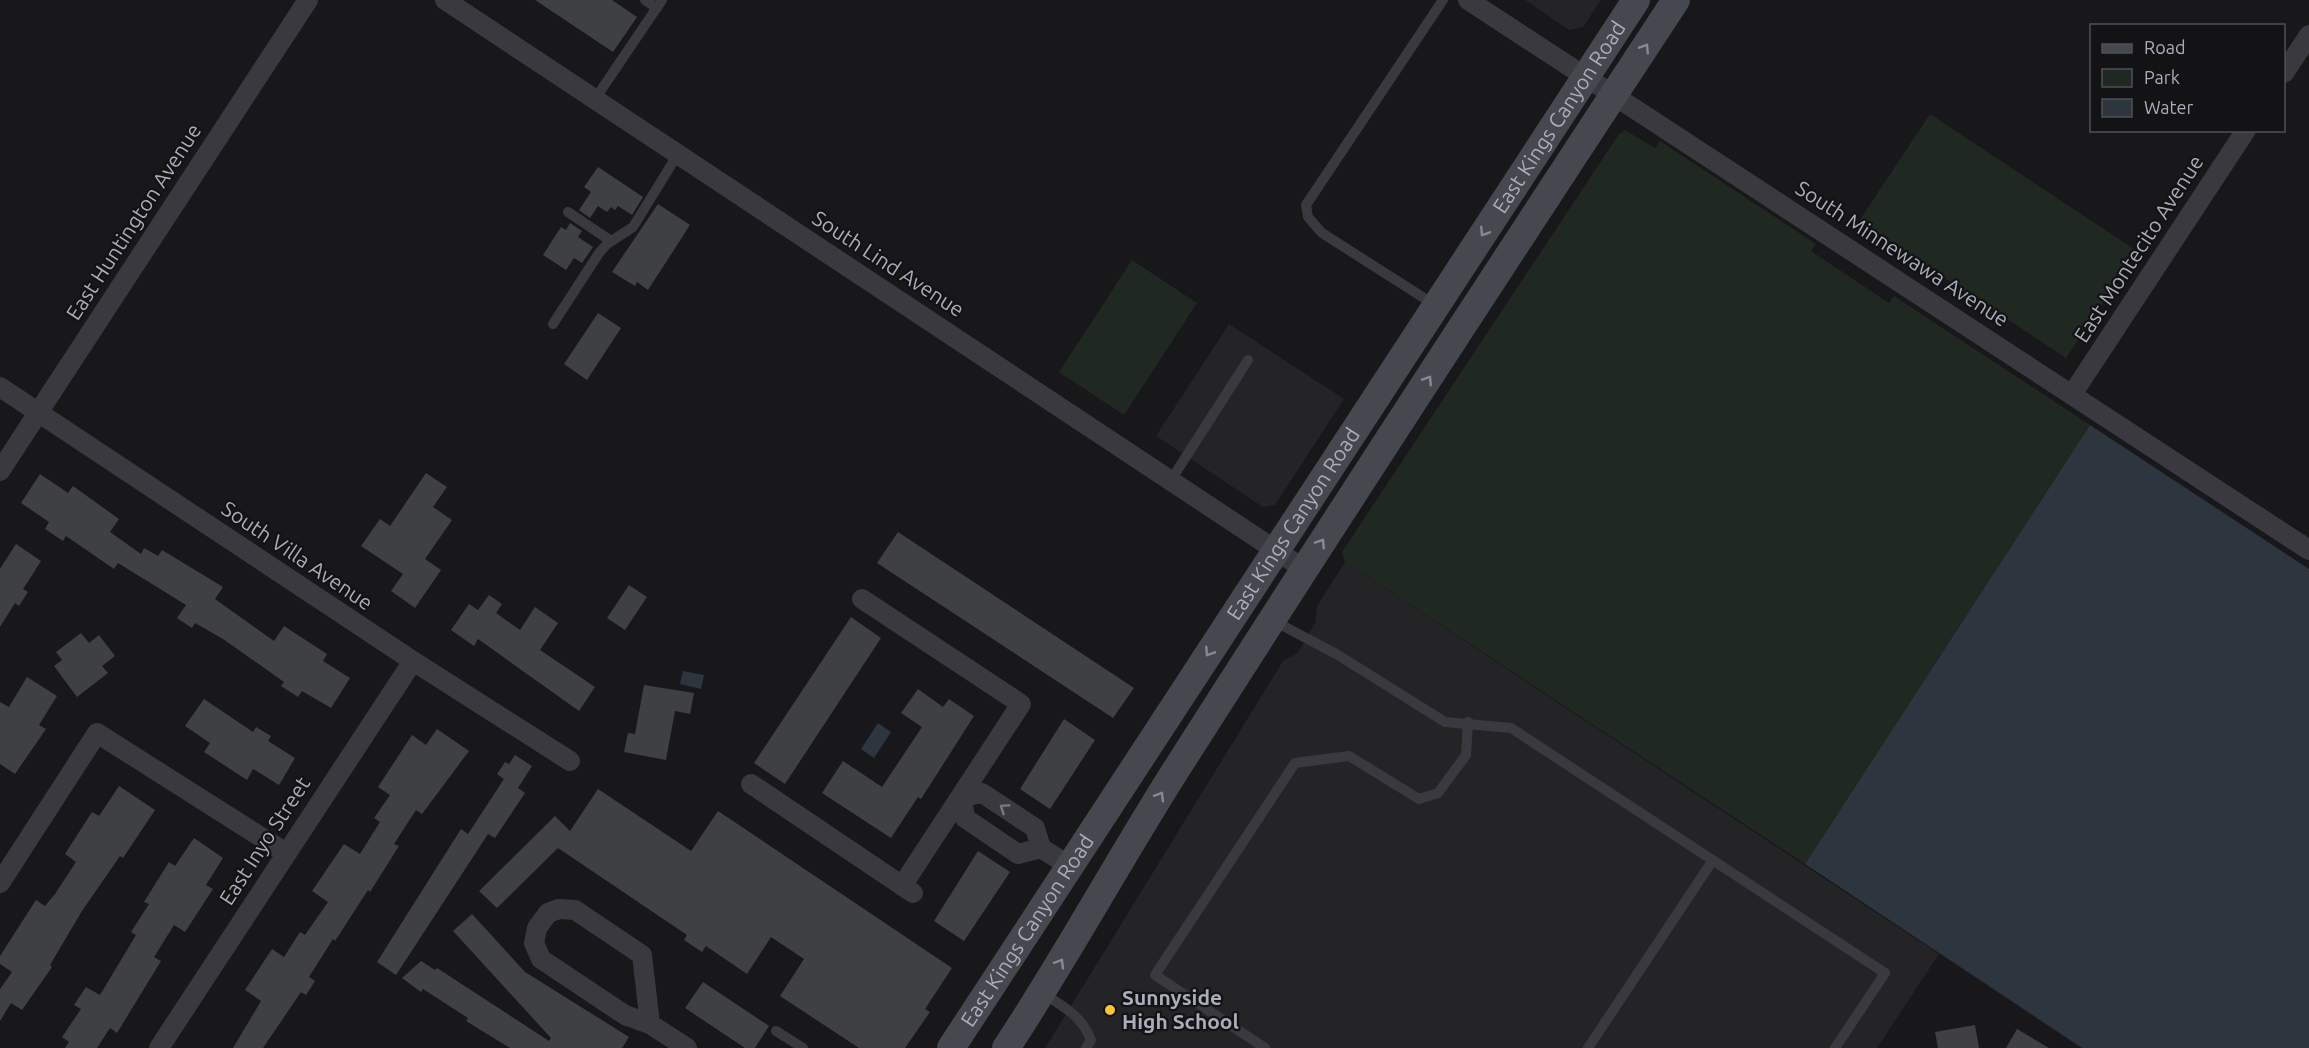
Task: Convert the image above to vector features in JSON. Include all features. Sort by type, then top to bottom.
[{"type":"main road","name":"East Kings Canyon Road","points":[[951,1048],[1636,0]]},
{"type":"main road","name":"East Kings Canyon Road","points":[[1006,1048],[1042,993],[1176,770],[1271,620],[1676,0]]},
{"type":"street","name":"East Huntington Avenue","points":[[0,471],[308,0]]},
{"type":"street","name":"South Lind Avenue","points":[[445,0],[1304,569]]},
{"type":"street","name":"South Minnewawa Avenue","points":[[1468,0],[2073,393],[2309,550]]},
{"type":"street","points":[[2285,70],[2309,34]]},
{"type":"street","name":"East Montecito Avenue","points":[[2073,393],[2245,132]]},
{"type":"street","name":"South Villa Avenue","points":[[0,387],[413,661],[570,761]]},
{"type":"street","points":[[751,784],[908,890],[962,797],[1021,704],[862,599]]},
{"type":"street","name":"East Inyo Street","points":[[159,1048],[413,661]]},
{"type":"street","points":[[0,883],[98,733],[286,853]]},
{"type":"street","points":[[962,797],[982,793],[1035,828],[1041,848],[1071,867]]},
{"type":"street","points":[[962,797],[965,818],[1018,854],[1041,848]]},
{"type":"street","points":[[650,1024],[642,955],[574,910],[559,909],[548,912],[537,928],[534,943],[541,959],[625,1015],[650,1024],[687,1048]]},
{"type":"lane","points":[[595,99],[659,4],[645,0]]},
{"type":"lane","points":[[1436,306],[1322,233],[1308,217],[1306,205],[1443,0]]},
{"type":"lane","points":[[553,324],[595,258],[611,241],[633,227],[678,154]]},
{"type":"lane","points":[[568,212],[611,241]]},
{"type":"lane","points":[[1171,480],[1248,360]]},
{"type":"lane","points":[[1271,620],[1338,655],[1445,722],[1468,722],[1510,728],[1885,973],[1835,1048]]},
{"type":"lane","points":[[1265,1048],[1155,975],[1295,762],[1349,756],[1419,799],[1438,793],[1466,755],[1468,722]]},
{"type":"lane","points":[[1588,1048],[1713,860]]},
{"type":"lane","points":[[1042,993],[1071,1011],[1085,1024],[1091,1040],[1086,1048]]},
{"type":"lane","points":[[776,1031],[803,1048]]},
{"type":"shaded area","points":[[1525,0],[1601,0],[1583,27],[1569,30]]},
{"type":"shaded area","points":[[1229,324],[1344,399],[1275,505],[1263,507],[1156,436]]},
{"type":"shaded area","points":[[1345,562],[1939,954],[1877,1048],[1045,1048],[1283,661],[1298,653],[1315,623],[1317,606]]},
{"type":"green space","points":[[1930,114],[2137,251],[2066,358],[1859,221]]},
{"type":"green space","points":[[1625,130],[1655,148],[1660,141],[1816,244],[1811,251],[1889,303],[1894,296],[2090,425],[1805,864],[1345,562],[1342,552],[1619,134]]},
{"type":"green space","points":[[1132,260],[1197,303],[1124,415],[1059,372]]},
{"type":"water","points":[[2090,425],[2309,569],[2309,1048],[2082,1048],[1805,864]]},
{"type":"water","points":[[683,671],[704,675],[701,689],[680,684]]},
{"type":"water","points":[[878,723],[891,732],[874,758],[861,749]]},
{"type":"building","points":[[535,0],[612,0],[637,17],[613,52]]},
{"type":"building","points":[[598,167],[643,197],[632,215],[618,206],[615,210],[611,207],[607,212],[598,206],[590,218],[579,210],[591,192],[584,187]]},
{"type":"building","points":[[658,204],[690,225],[648,290],[637,282],[635,286],[612,272]]},
{"type":"building","points":[[570,223],[582,231],[578,237],[593,247],[582,263],[574,258],[566,270],[543,255],[561,227],[566,230]]},
{"type":"building","points":[[598,313],[621,328],[587,380],[564,364]]},
{"type":"building","points":[[426,473],[447,487],[433,507],[452,520],[425,559],[441,570],[415,608],[391,591],[403,574],[361,546],[380,519],[390,526]]},
{"type":"building","points":[[40,474],[68,493],[73,486],[119,519],[110,532],[141,554],[144,548],[158,556],[162,550],[223,587],[215,599],[274,641],[284,626],[327,654],[323,661],[350,678],[331,708],[302,691],[298,697],[281,686],[284,682],[223,639],[195,623],[192,628],[177,618],[186,605],[118,563],[114,569],[66,536],[63,541],[45,529],[49,522],[21,503]]},
{"type":"building","points":[[898,532],[1134,688],[1113,718],[877,563]]},
{"type":"building","points":[[16,544],[41,561],[23,589],[28,592],[19,606],[15,603],[0,627],[0,569]]},
{"type":"building","points":[[629,585],[647,597],[625,630],[607,618]]},
{"type":"building","points":[[489,595],[502,604],[496,613],[520,630],[535,607],[558,623],[540,650],[595,687],[579,711],[478,639],[474,646],[451,630],[469,604],[478,610]]},
{"type":"building","points":[[851,617],[881,638],[785,784],[754,763]]},
{"type":"building","points":[[81,633],[89,643],[99,635],[115,656],[102,666],[108,673],[77,697],[54,666],[62,660],[56,652]]},
{"type":"building","points":[[27,677],[57,696],[39,725],[46,729],[15,774],[0,764],[0,702],[9,707]]},
{"type":"building","points":[[644,685],[694,693],[690,714],[675,711],[666,760],[624,752],[628,733],[635,734]]},
{"type":"building","points":[[918,689],[943,707],[949,699],[974,716],[921,799],[918,797],[891,838],[822,793],[843,761],[882,787],[922,727],[901,713]]},
{"type":"building","points":[[204,699],[253,732],[256,727],[271,736],[268,741],[295,758],[279,785],[253,769],[247,780],[204,752],[210,743],[185,726]]},
{"type":"building","points":[[1064,719],[1095,740],[1050,809],[1020,789]]},
{"type":"building","points":[[437,729],[469,751],[422,814],[416,810],[394,844],[399,846],[370,892],[368,890],[309,977],[315,981],[306,995],[301,992],[263,1048],[233,1048],[261,1001],[245,990],[272,949],[284,957],[300,932],[305,935],[328,902],[312,891],[344,844],[360,854],[380,822],[374,818],[390,795],[378,787],[412,735],[426,745]]},
{"type":"building","points":[[515,755],[532,766],[518,788],[525,793],[495,838],[488,834],[396,975],[377,962],[461,829],[468,834],[504,779],[497,774],[505,762],[509,764]]},
{"type":"building","points":[[119,786],[155,810],[123,858],[120,856],[82,911],[50,965],[52,967],[22,1010],[11,1003],[0,1021],[0,989],[12,972],[0,964],[0,956],[36,900],[45,906],[55,894],[76,862],[65,854],[92,812],[99,816]]},
{"type":"building","points":[[598,789],[691,851],[718,811],[952,968],[925,1009],[930,1012],[905,1048],[859,1048],[780,996],[804,959],[771,937],[747,974],[706,946],[702,952],[684,940],[687,935],[558,848],[497,908],[479,891],[555,816],[570,831]]},
{"type":"building","points":[[194,838],[223,858],[206,885],[213,889],[185,932],[174,925],[154,957],[161,961],[117,1033],[110,1028],[97,1048],[65,1048],[69,1042],[62,1037],[81,1009],[74,1005],[86,987],[100,995],[136,935],[131,932],[149,904],[144,902],[169,862],[175,866]]},
{"type":"building","points":[[978,851],[1010,872],[964,941],[934,921]]},
{"type":"building","points":[[472,914],[525,972],[629,1037],[622,1048],[510,1048],[466,1021],[468,1018],[423,989],[421,992],[402,978],[421,961],[435,970],[437,968],[549,1041],[551,1038],[453,931]]},
{"type":"building","points":[[703,982],[769,1026],[755,1048],[745,1048],[685,1008]]},
{"type":"building","points":[[1975,1025],[1979,1048],[1938,1048],[1935,1032]]},
{"type":"building","points":[[2017,1029],[2049,1048],[2006,1048]]},
{"type":"place","name":"Sunnyside High School","points":[[1110,1010]]}]
